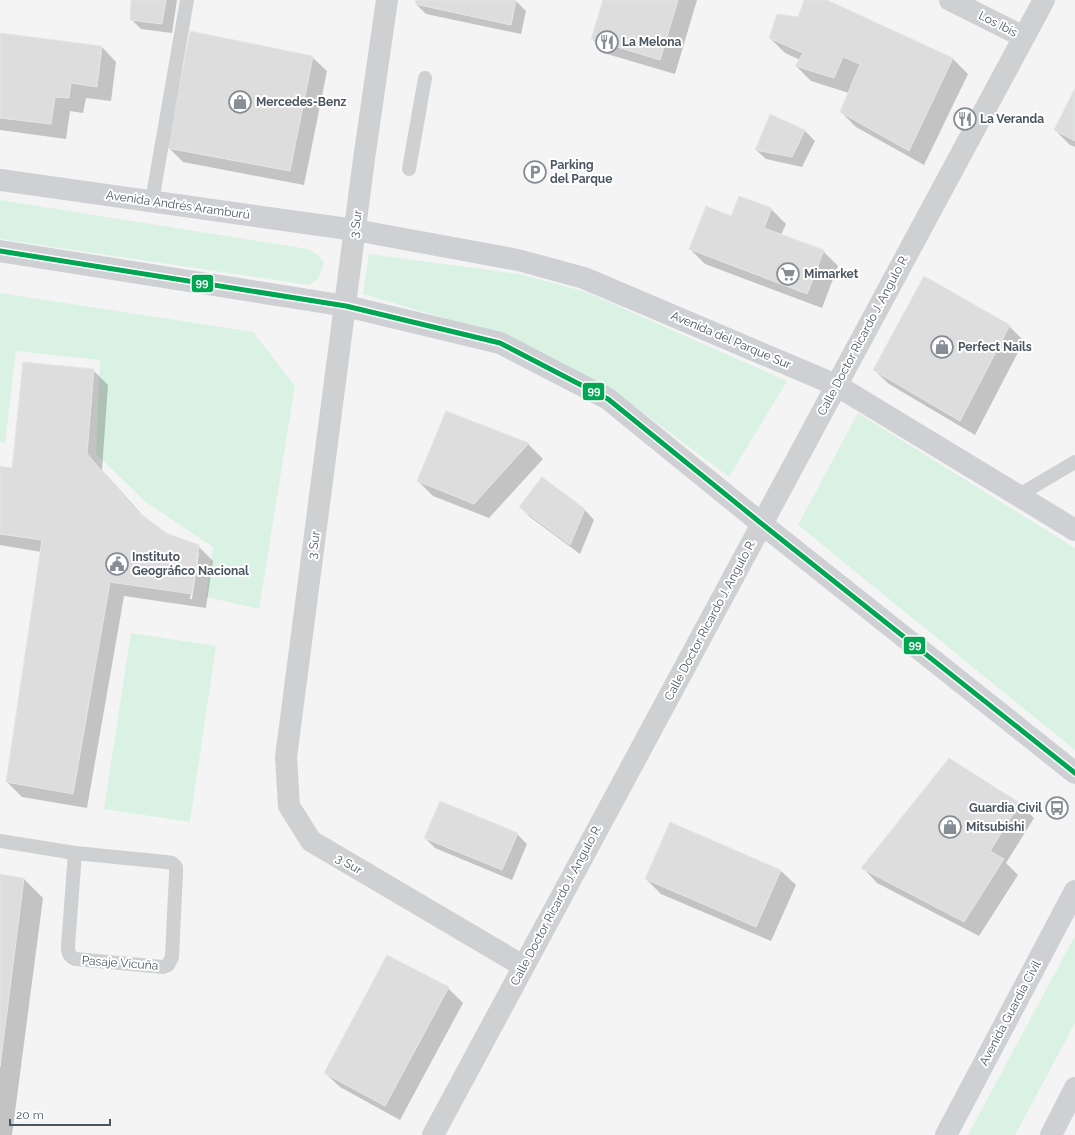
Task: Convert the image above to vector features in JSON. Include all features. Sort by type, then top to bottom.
[{"type":"main road","name":"Avenida Andrés Aramburú","points":[[0,180],[355,230]]},
{"type":"main road","name":"Avenida del Parque Sur","points":[[355,230],[518,260],[584,278],[836,385],[1075,530]]},
{"type":"main road","points":[[0,251],[346,306],[500,343],[608,399],[762,524],[1075,773]]},
{"type":"main road","name":"Avenida Guardia Civil","points":[[946,1135],[1075,891]]},
{"type":"main road","points":[[1051,1135],[1075,1088]]},
{"type":"street","name":"3 Sur","points":[[387,0],[355,230],[286,757],[289,806],[311,841],[523,966]]},
{"type":"street","name":"Los Ibis","points":[[950,0],[1024,37]]},
{"type":"street","name":"Calle Doctor Ricardo J. Angulo R.","points":[[433,1135],[1044,0]]},
{"type":"lane","points":[[152,201],[187,0]]},
{"type":"lane","points":[[409,169],[425,78]]},
{"type":"lane","points":[[1019,495],[1075,462]]},
{"type":"lane","name":"Pasaje Vicuña","points":[[0,842],[75,853],[172,863],[176,867],[172,957],[168,965],[163,967],[75,960],[70,957],[68,946],[75,853]]},
{"type":"green space","points":[[0,200],[308,249],[318,255],[324,262],[318,278],[309,285],[0,239]]},
{"type":"green space","points":[[369,254],[520,274],[586,292],[787,381],[729,477],[621,396],[505,336],[363,294]]},
{"type":"green space","points":[[0,293],[253,332],[295,386],[259,609],[206,597],[213,547],[146,502],[96,454],[100,360],[16,351],[5,443],[0,442]]},
{"type":"green space","points":[[858,413],[1075,548],[1075,750],[798,525]]},
{"type":"green space","points":[[131,633],[216,646],[190,822],[104,809]]},
{"type":"green space","points":[[1075,936],[1075,1023],[1015,1135],[968,1135]]},
{"type":"building","points":[[131,0],[166,0],[162,24],[130,20]]},
{"type":"building","points":[[416,0],[516,0],[511,25],[415,4]]},
{"type":"building","points":[[603,0],[678,0],[660,60],[591,39]]},
{"type":"building","points":[[804,0],[827,0],[953,58],[909,151],[840,112],[860,64],[843,57],[834,78],[795,66],[803,53],[769,38],[777,14],[798,17]]},
{"type":"building","name":"Mercedes-Benz","points":[[190,31],[313,56],[290,171],[167,148]]},
{"type":"building","points":[[0,33],[102,46],[97,87],[71,83],[69,98],[55,97],[51,124],[0,118]]},
{"type":"building","points":[[1075,88],[1075,141],[1054,130]]},
{"type":"building","points":[[770,114],[805,130],[792,157],[755,150]]},
{"type":"building","points":[[739,196],[772,208],[764,228],[824,250],[807,294],[689,249],[706,206],[731,216]]},
{"type":"building","name":"Perfect Nails","points":[[924,276],[1010,325],[960,421],[873,370]]},
{"type":"building","name":"Instituto Geográfico Nacional","points":[[23,362],[94,369],[87,454],[137,511],[166,533],[199,545],[192,594],[110,582],[73,794],[6,782],[42,540],[0,534],[0,466],[12,468]]},
{"type":"building","points":[[446,411],[529,443],[474,504],[417,481]]},
{"type":"building","points":[[542,477],[585,509],[570,545],[519,507]]},
{"type":"building","name":"Mitsubishi","points":[[949,758],[1020,803],[990,851],[1004,859],[964,922],[861,868]]},
{"type":"building","points":[[440,801],[518,833],[502,870],[424,838]]},
{"type":"building","points":[[670,822],[781,870],[756,927],[645,879]]},
{"type":"building","points":[[0,874],[24,878],[0,1067]]},
{"type":"building","points":[[387,955],[449,987],[385,1106],[324,1073]]},
{"type":"transit line","name":"99","points":[[0,251],[346,306],[500,343],[608,399],[762,524],[1075,773]]},
{"type":"place","name":"La Melona","points":[[607,42]]},
{"type":"place","name":"Mercedes-Benz","points":[[240,102]]},
{"type":"place","name":"La Veranda","points":[[965,119]]},
{"type":"place","name":"Parking del Parque","points":[[535,172]]},
{"type":"place","name":"Mimarket","points":[[788,274]]},
{"type":"place","name":"Perfect Nails","points":[[942,347]]},
{"type":"place","name":"Instituto Geográfico Nacional","points":[[117,564]]},
{"type":"place","name":"Guardia Civil","points":[[1057,808]]},
{"type":"place","name":"Mitsubishi","points":[[950,827]]}]
